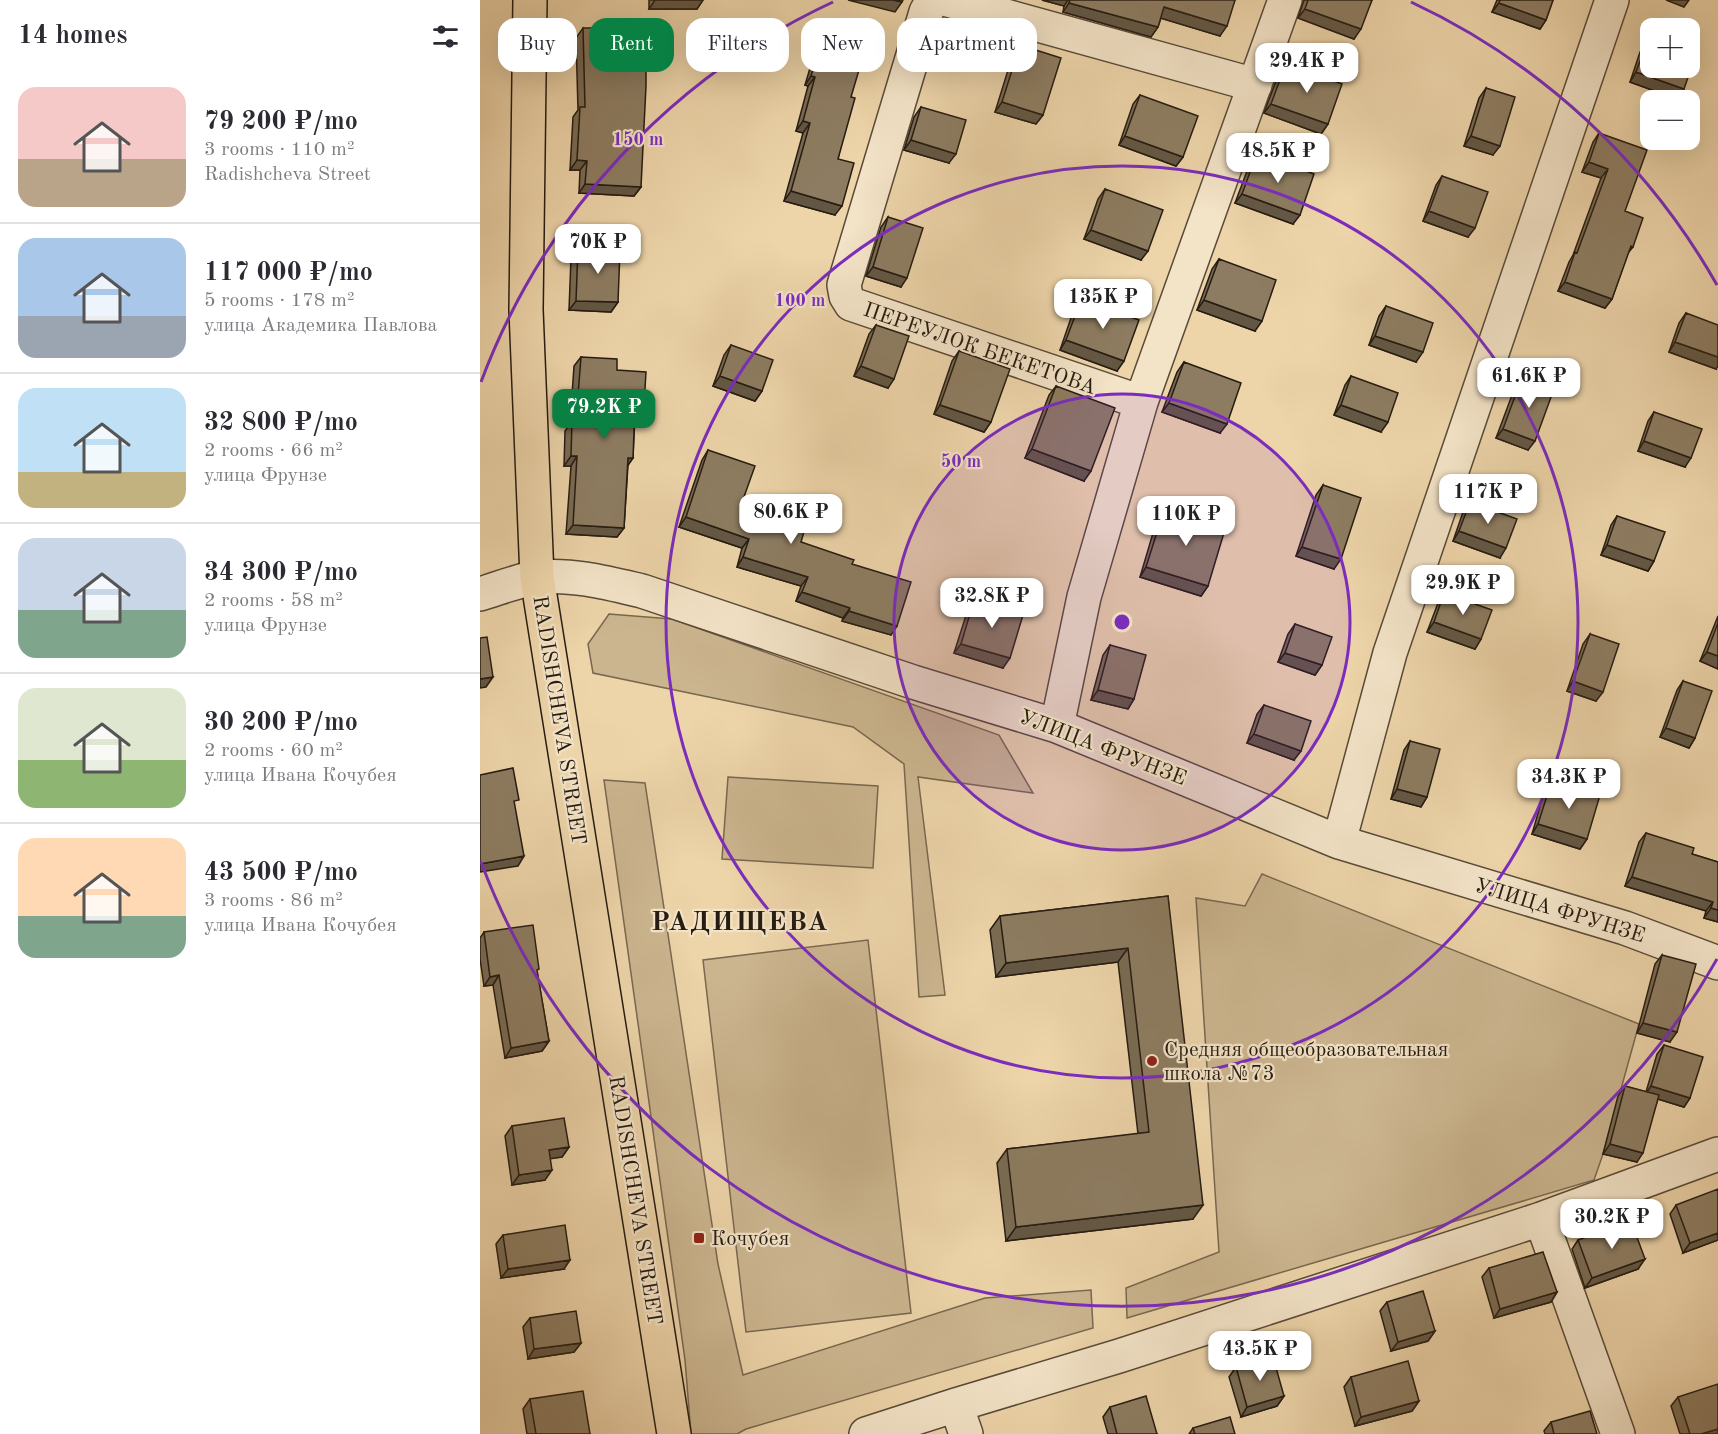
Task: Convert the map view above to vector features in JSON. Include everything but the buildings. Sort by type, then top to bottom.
[{"type":"main road","name":"RADISHCHEVA STREET","points":[[530,0],[526,310],[537,577],[674,1434]]},
{"type":"street","name":"ПЕРЕУЛОК БЕКЕТОВА","points":[[936,0],[926,12],[844,285],[846,296],[851,304],[1141,402]]},
{"type":"street","points":[[948,0],[1255,85]]},
{"type":"street","points":[[1057,726],[1084,597],[1141,402],[1286,0]]},
{"type":"street","points":[[1339,842],[1390,653],[1612,0]]},
{"type":"street","name":"УЛИЦА ФРУНЗЕ","points":[[480,594],[537,577],[578,578],[642,591],[913,682],[1057,726],[1339,842],[1624,928],[1718,963]]},
{"type":"street","points":[[866,1434],[961,1419],[1119,1356],[1541,1219],[1718,1154]]},
{"type":"street","points":[[1541,1219],[1618,1434]]},
{"type":"shaded area","points":[[609,614],[672,619],[999,735],[1033,793],[918,777],[945,995],[919,997],[904,764],[853,727],[593,673],[588,644]]},
{"type":"shaded area","points":[[728,777],[878,786],[873,868],[722,859]]},
{"type":"shaded area","points":[[604,780],[645,783],[718,1264],[743,1375],[985,1298],[1091,1290],[1093,1328],[746,1429],[737,1434],[691,1434],[685,1360]]},
{"type":"shaded area","points":[[1262,874],[1639,1024],[1603,1154],[1594,1180],[1127,1318],[1126,1288],[1219,1252],[1196,898],[1245,906]]},
{"type":"shaded area","points":[[868,940],[911,1313],[746,1332],[703,960]]},
{"type":"place","name":"Средняя общеобразовательная школа №73","points":[[1152,1061]]},
{"type":"place","name":"Кочубея","points":[[699,1238]]},
{"type":"district","name":"РАДИЩЕВА","points":[[740,921]]}]
